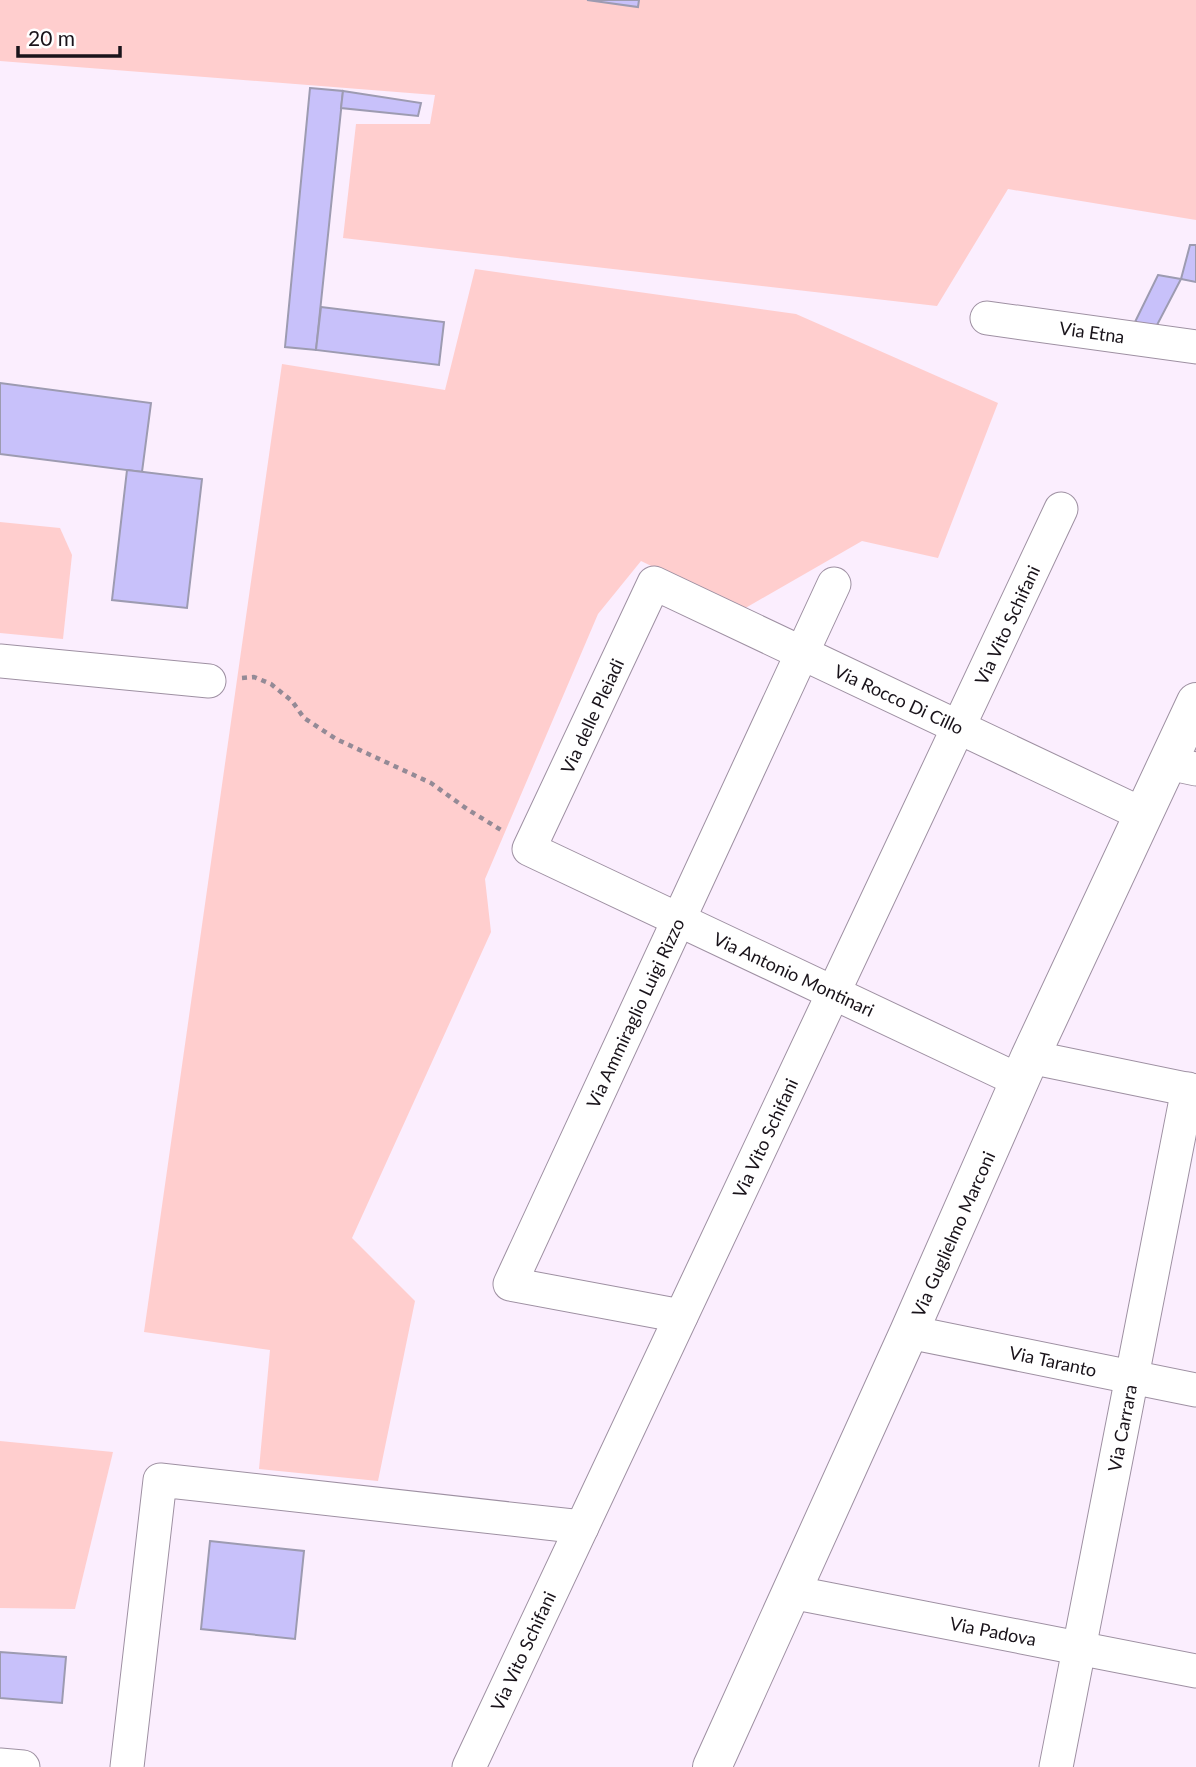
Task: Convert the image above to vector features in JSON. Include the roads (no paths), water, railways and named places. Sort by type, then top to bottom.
[{"type":"main road","name":"Via Guglielmo Marconi","points":[[712,1767],[1025,1069],[1144,815],[1182,766],[1196,702]]},
{"type":"street","name":"Via Etna","points":[[988,318],[1196,347]]},
{"type":"street","name":"Via Vito Schifani","points":[[469,1767],[1061,509]]},
{"type":"street","name":"Via Rocco Di Cillo","points":[[654,583],[1144,815]]},
{"type":"street","name":"Via delle Pleiadi","points":[[529,849],[654,583]]},
{"type":"street","name":"Via Ammiraglio Luigi Rizzo","points":[[681,1316],[510,1284],[834,584]]},
{"type":"street","points":[[0,661],[209,681]]},
{"type":"street","name":"Via Antonio Montinari","points":[[529,849],[834,993],[1025,1069],[1192,1090]]},
{"type":"street","name":"Via Carrara","points":[[1056,1767],[1132,1377],[1192,1090]]},
{"type":"street","name":"Via Taranto","points":[[909,1332],[1196,1391]]},
{"type":"street","points":[[127,1767],[160,1480],[582,1527]]},
{"type":"street","name":"Via Padova","points":[[791,1592],[1196,1671]]},
{"type":"street","points":[[0,1765],[23,1767]]}]
